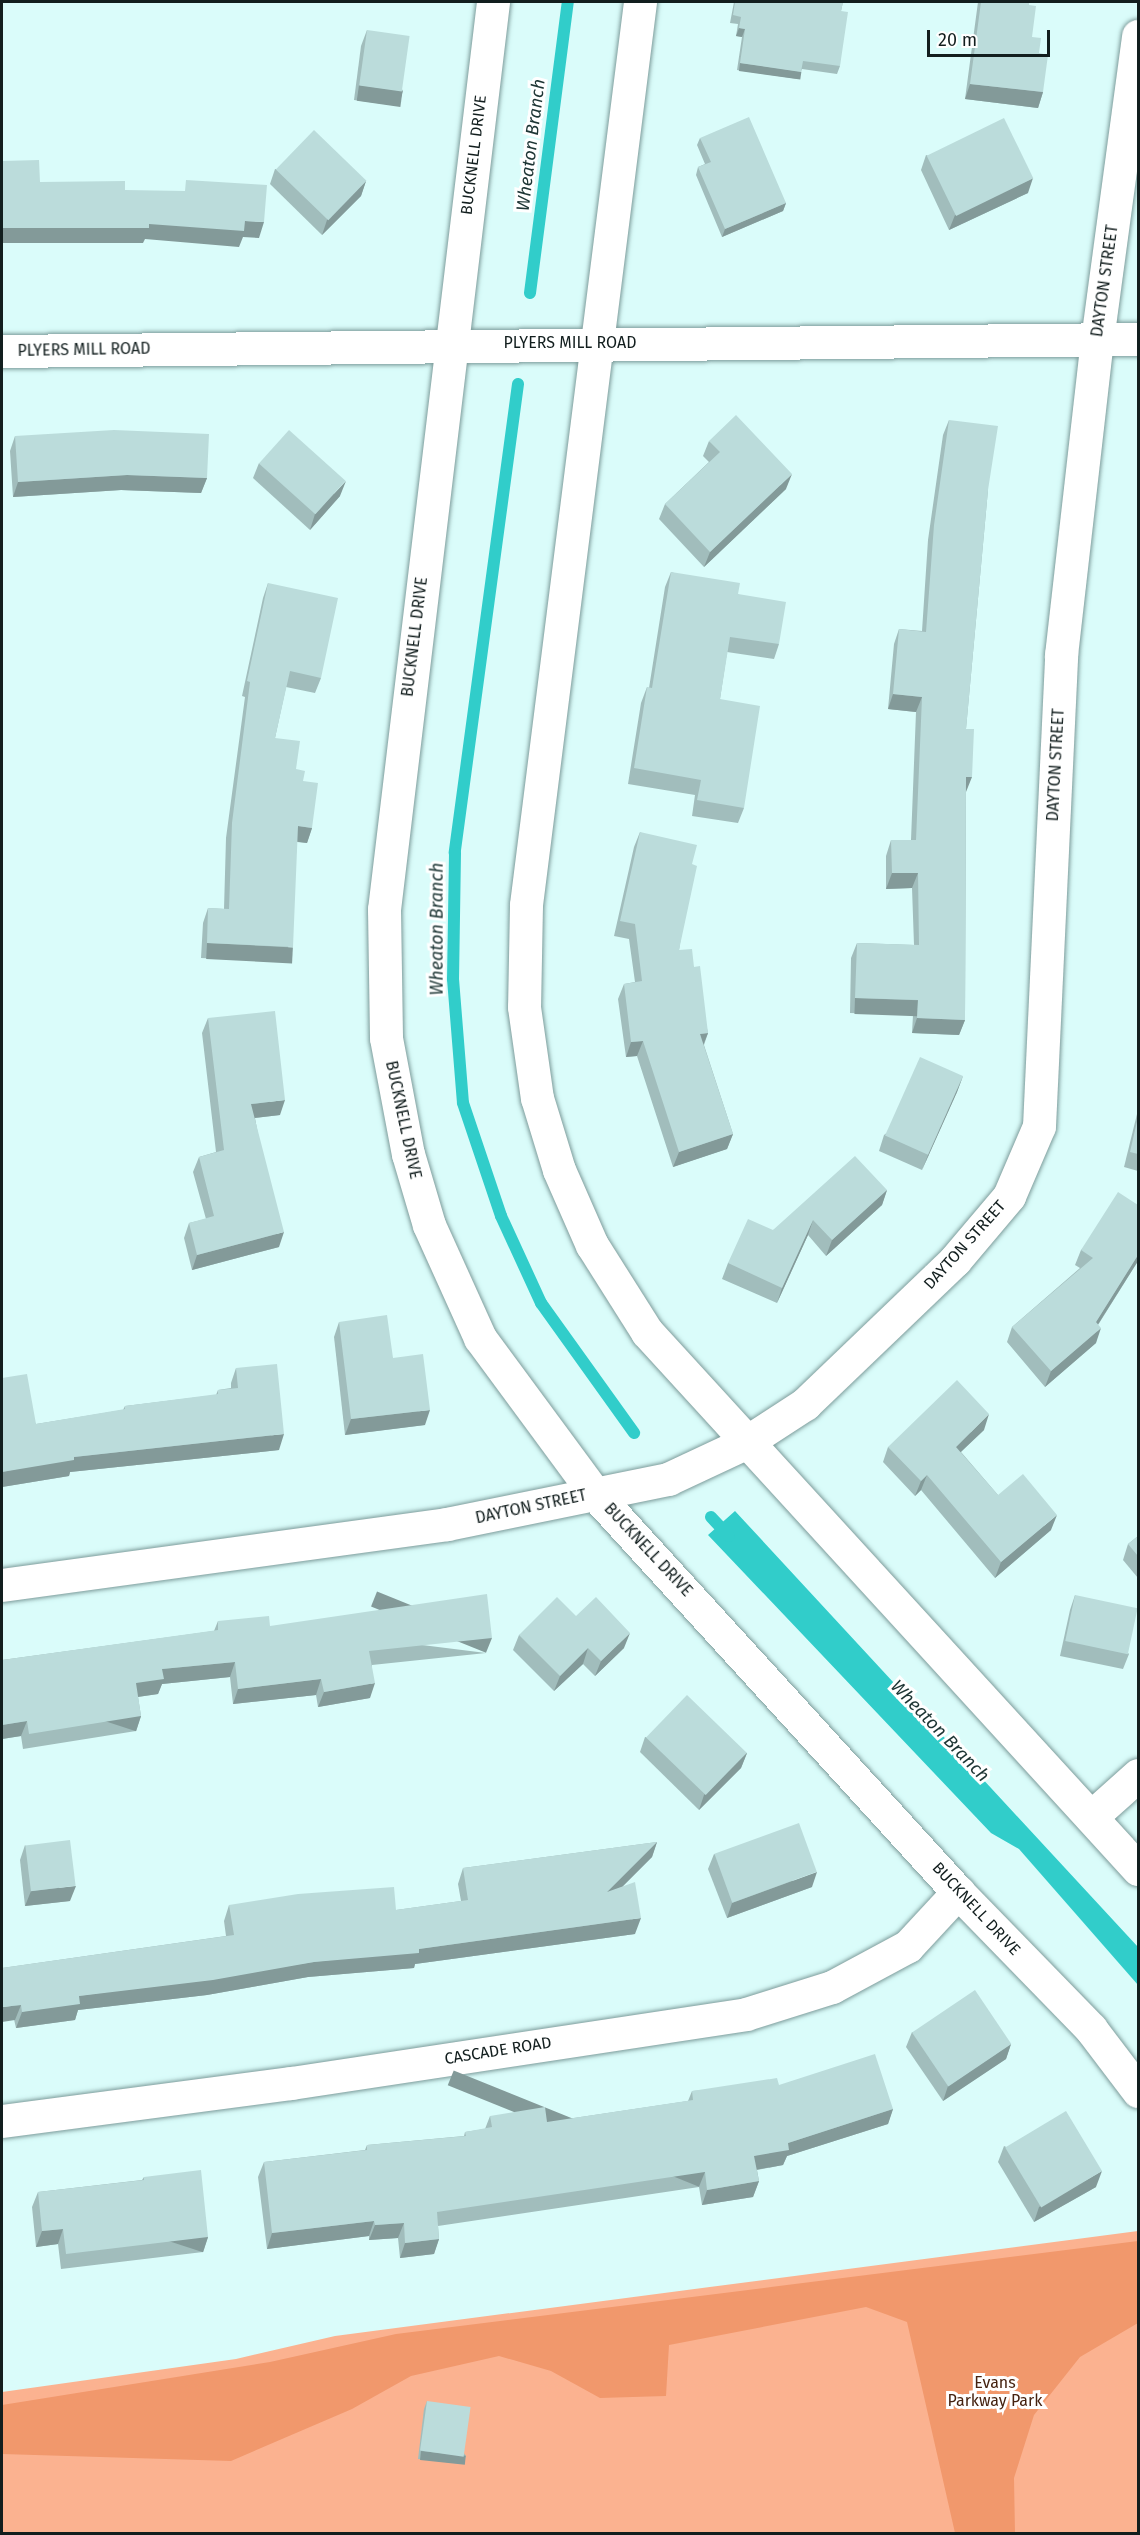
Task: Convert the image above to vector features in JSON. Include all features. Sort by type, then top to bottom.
[{"type":"street","name":"BUCKNELL DRIVE","points":[[493,2],[384,909],[386,1038],[408,1154],[429,1225],[480,1338],[594,1494],[958,1892],[1091,2029],[1138,2091]]},
{"type":"street","points":[[640,2],[598,343],[552,678],[526,905],[524,1007],[537,1098],[559,1170],[592,1245],[647,1332],[745,1443],[1138,1869]]},
{"type":"street","name":"DAYTON STREET","points":[[2,1586],[447,1524],[668,1479],[745,1443],[805,1404],[955,1260],[1009,1196],[1039,1126],[1061,655],[1097,340],[1138,36]]},
{"type":"street","name":"PLYERS MILL ROAD","points":[[2,351],[452,344],[1138,339]]},
{"type":"street","points":[[1091,1817],[1138,1775]]},
{"type":"street","name":"CASCADE ROAD","points":[[2,2121],[291,2083],[746,2014],[832,1988],[908,1946],[958,1892]]},
{"type":"green space","name":"Evans Parkway Park","points":[[1138,2231],[1138,2533],[2,2533],[2,2392],[236,2359],[335,2336]]},
{"type":"green space","points":[[1138,2241],[1138,2323],[1080,2357],[1034,2415],[1014,2478],[1015,2533],[955,2533],[907,2322],[866,2307],[669,2345],[666,2396],[600,2398],[551,2371],[499,2356],[411,2376],[352,2409],[231,2461],[2,2454],[2,2405],[270,2362],[396,2334]]},
{"type":"water","points":[[735,1511],[1138,1947],[1138,1985],[1019,1849],[991,1833],[708,1535]]},
{"type":"building","points":[[735,2],[843,2],[841,11],[848,12],[840,66],[803,61],[801,72],[740,63],[745,29],[739,28],[741,17],[733,15]]},
{"type":"building","points":[[981,2],[1029,2],[1029,5],[1036,6],[1032,37],[1041,38],[1039,53],[1048,55],[1043,92],[970,84]]},
{"type":"building","points":[[367,30],[410,36],[402,91],[359,85]]},
{"type":"building","points":[[749,117],[786,203],[725,229],[698,167],[711,162],[700,138]]},
{"type":"building","points":[[1004,118],[1033,178],[956,216],[927,156]]},
{"type":"building","points":[[314,130],[367,181],[328,220],[276,170]]},
{"type":"building","points":[[39,160],[40,182],[125,181],[125,190],[185,191],[186,180],[267,185],[264,222],[245,221],[244,231],[149,224],[149,228],[2,228],[2,161]]},
{"type":"building","points":[[736,415],[792,474],[710,552],[665,504],[720,452],[709,441]]},
{"type":"building","points":[[949,420],[998,426],[988,490],[966,729],[974,729],[972,777],[966,777],[965,1020],[917,1018],[918,1000],[855,998],[857,943],[919,945],[918,873],[892,873],[891,840],[916,840],[922,697],[893,694],[899,629],[926,632],[934,525]]},
{"type":"building","points":[[114,430],[209,434],[207,478],[127,475],[18,482],[15,436]]},
{"type":"building","points":[[289,430],[345,481],[315,514],[259,463]]},
{"type":"building","points":[[671,572],[740,583],[738,594],[786,602],[779,644],[730,637],[720,699],[760,706],[744,808],[697,800],[701,780],[634,768],[647,687],[652,688]]},
{"type":"building","points":[[268,583],[338,598],[321,678],[290,671],[275,738],[300,741],[296,769],[305,771],[303,781],[318,783],[312,828],[298,826],[293,947],[207,943],[208,908],[229,909],[232,823],[250,682],[247,681]]},
{"type":"building","points":[[640,832],[697,845],[692,864],[697,866],[679,950],[692,949],[694,967],[700,966],[708,1033],[700,1034],[733,1134],[679,1152],[643,1041],[631,1042],[624,984],[642,981],[635,924],[620,921]]},
{"type":"building","points":[[275,1011],[285,1100],[251,1104],[284,1232],[197,1255],[189,1223],[214,1216],[199,1157],[224,1150],[208,1018]]},
{"type":"building","points":[[920,1057],[963,1076],[928,1155],[885,1136]]},
{"type":"building","points":[[1138,1117],[1138,1154],[1130,1152]]},
{"type":"building","points":[[855,1156],[887,1190],[832,1240],[813,1220],[782,1288],[728,1263],[748,1219],[773,1230]]},
{"type":"building","points":[[1118,1192],[1138,1205],[1138,1255],[1096,1322],[1101,1328],[1051,1371],[1012,1327],[1093,1258],[1081,1250]]},
{"type":"building","points":[[387,1315],[393,1358],[423,1354],[430,1410],[351,1419],[339,1322]]},
{"type":"building","points":[[277,1364],[284,1434],[74,1457],[74,1460],[2,1472],[2,1378],[27,1374],[36,1424],[125,1409],[125,1406],[218,1394],[218,1390],[238,1388],[236,1368]]},
{"type":"building","points":[[957,1380],[989,1414],[956,1447],[998,1495],[1023,1474],[1057,1515],[1001,1562],[927,1475],[921,1481],[888,1447]]},
{"type":"building","points":[[1138,1536],[1138,1556],[1128,1544]]},
{"type":"building","points":[[487,1594],[492,1638],[369,1651],[375,1683],[324,1692],[321,1679],[238,1689],[235,1662],[162,1669],[164,1679],[136,1683],[141,1716],[29,1734],[27,1721],[2,1725],[2,1660],[218,1630],[218,1621],[269,1616],[270,1626]]},
{"type":"building","points":[[1075,1595],[1138,1608],[1128,1654],[1065,1641]]},
{"type":"building","points":[[557,1597],[576,1616],[596,1597],[630,1633],[601,1661],[588,1648],[560,1676],[519,1635]]},
{"type":"building","points":[[687,1695],[747,1753],[706,1795],[646,1737]]},
{"type":"building","points":[[799,1823],[817,1872],[732,1903],[714,1854]]},
{"type":"building","points":[[70,1840],[76,1886],[31,1891],[25,1845]]},
{"type":"building","points":[[657,1842],[607,1892],[635,1882],[641,1918],[419,1949],[419,1953],[314,1962],[213,1980],[79,1996],[80,2004],[22,2012],[21,2005],[2,2007],[2,1968],[234,1935],[229,1905],[298,1894],[394,1887],[396,1910],[468,1900],[463,1868]]},
{"type":"building","points":[[975,1990],[1011,2044],[948,2086],[912,2032]]},
{"type":"building","points":[[875,2054],[893,2109],[788,2143],[789,2150],[754,2156],[759,2181],[707,2190],[705,2172],[437,2212],[439,2239],[405,2243],[404,2223],[375,2225],[374,2221],[272,2233],[264,2162],[367,2150],[367,2145],[466,2136],[465,2132],[492,2127],[490,2116],[545,2107],[547,2122],[693,2100],[692,2091],[777,2078],[779,2085]]},
{"type":"building","points":[[1066,2111],[1102,2171],[1041,2208],[1005,2148]]},
{"type":"building","points":[[201,2170],[208,2237],[66,2254],[63,2229],[42,2231],[38,2192],[144,2180],[144,2177]]},
{"type":"building","points":[[427,2401],[471,2407],[464,2457],[420,2451]]},
{"type":"waterway","name":"Wheaton Branch","points":[[530,293],[568,2]]},
{"type":"waterway","name":"Wheaton Branch","points":[[518,384],[455,853],[453,979],[463,1103],[501,1216],[541,1303],[634,1433]]},
{"type":"waterway","name":"Wheaton Branch","points":[[711,1517],[729,1536]]}]
